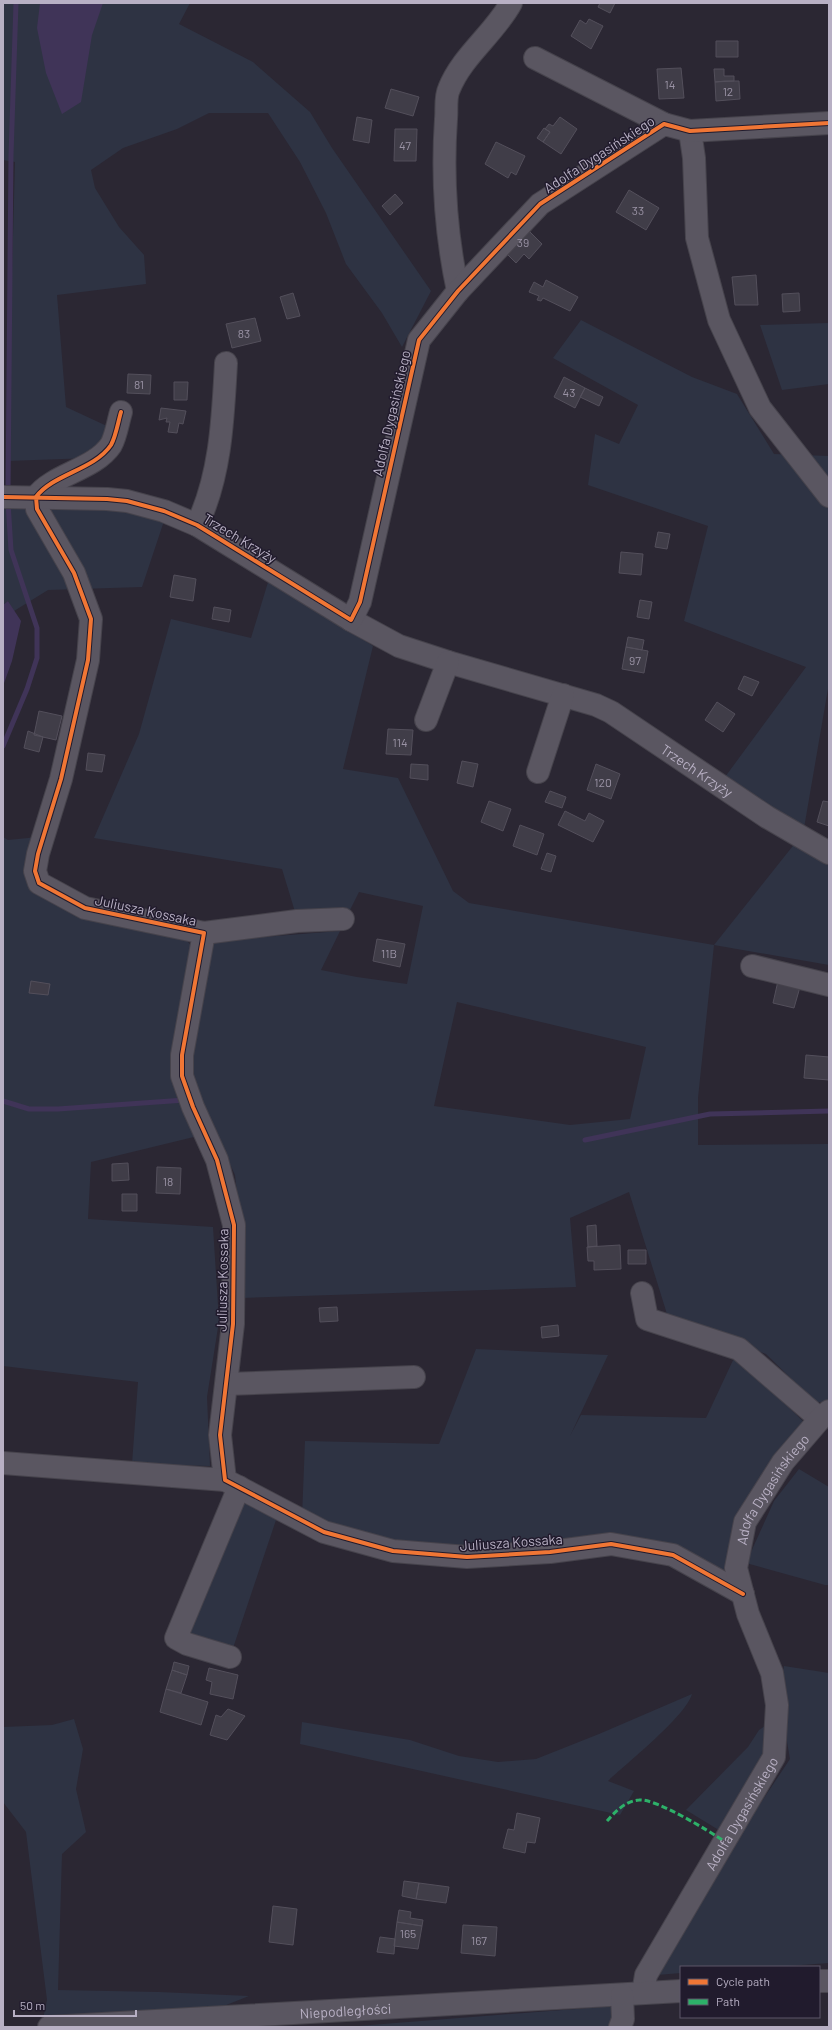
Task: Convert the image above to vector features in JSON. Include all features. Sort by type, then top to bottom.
[{"type":"street","points":[[458,291],[451,260],[443,158],[448,90],[472,51],[503,17],[511,3]]},
{"type":"street","name":"Adolfa Dygasińskiego","points":[[535,58],[664,124],[690,131],[829,123]]},
{"type":"street","name":"Adolfa Dygasińskiego","points":[[351,620],[360,602],[419,340],[458,291],[540,204],[664,124]]},
{"type":"street","points":[[690,131],[694,158],[697,238],[719,320],[760,408],[829,496]]},
{"type":"street","name":"Trzech Krzyży","points":[[197,525],[204,511],[212,482],[219,445],[226,363]]},
{"type":"street","points":[[19,497],[42,489],[92,462],[111,445],[121,412]]},
{"type":"street","name":"Trzech Krzyży","points":[[19,497],[84,497],[127,501],[164,511],[197,525],[351,620],[399,646],[448,662],[596,705],[626,721],[741,800],[829,853]]},
{"type":"street","name":"Juliusza Kossaka","points":[[19,497],[37,509],[74,573],[92,619],[88,660],[62,780],[38,854],[35,871],[39,883],[85,908],[204,934],[297,921],[343,919]]},
{"type":"street","points":[[426,720],[448,662]]},
{"type":"street","points":[[538,772],[563,695]]},
{"type":"street","name":"Juliusza Kossaka","points":[[204,934],[182,1055],[182,1076],[190,1100],[217,1160],[234,1225],[234,1324],[220,1435],[232,1484],[176,1638],[187,1644],[230,1657]]},
{"type":"street","points":[[752,966],[829,985]]},
{"type":"street","points":[[642,1293],[647,1319],[739,1349],[824,1415]]},
{"type":"street","points":[[227,1384],[414,1377]]},
{"type":"street","name":"Adolfa Dygasińskiego","points":[[620,2027],[632,1994],[646,1975],[774,1758],[777,1705],[772,1673],[748,1614],[736,1568],[745,1522],[783,1462],[824,1415]]},
{"type":"street","name":"Juliusza Kossaka","points":[[3,1463],[232,1484],[324,1532],[393,1551],[467,1557],[550,1552],[611,1544],[673,1555],[743,1594]]},
{"type":"street","name":"Niepodległości","points":[[49,2027],[680,1991]]},
{"type":"shaded area","points":[[3,3],[190,3],[179,24],[253,62],[310,112],[332,148],[431,291],[402,347],[382,313],[346,264],[326,213],[300,162],[268,113],[209,113],[177,129],[123,148],[91,170],[95,188],[119,227],[144,255],[146,284],[57,295],[66,407],[109,427],[91,458],[7,461],[15,162],[3,160]]},
{"type":"shaded area","points":[[40,3],[103,3],[92,35],[81,102],[62,114],[46,73],[37,28]]},
{"type":"shaded area","points":[[581,320],[692,377],[737,394],[774,454],[829,456],[829,683],[803,834],[725,777],[806,667],[684,621],[708,526],[588,485],[595,434],[619,444],[638,405],[553,358]]},
{"type":"shaded area","points":[[829,323],[829,384],[782,390],[760,325]]},
{"type":"shaded area","points":[[63,508],[123,511],[164,521],[142,587],[48,590],[14,611],[8,601],[3,605],[3,509]]},
{"type":"shaded area","points":[[269,579],[373,646],[343,769],[398,778],[453,891],[469,903],[714,945],[698,1098],[698,1145],[829,1144],[828,1402],[815,1402],[766,1354],[667,1314],[629,1192],[570,1218],[576,1287],[241,1298],[243,1249],[235,1175],[192,1080],[195,1039],[212,941],[340,931],[321,970],[407,984],[423,906],[359,892],[349,912],[296,915],[282,869],[94,838],[139,734],[171,619],[251,638]],"holes":[[[457,1002],[646,1047],[630,1119],[570,1125],[434,1106]]]},
{"type":"shaded area","points":[[8,601],[21,621],[12,661],[3,686],[3,605]]},
{"type":"shaded area","points":[[3,837],[8,840],[38,837],[24,873],[34,888],[183,936],[194,949],[182,1015],[202,1135],[91,1162],[88,1219],[213,1227],[219,1321],[207,1397],[210,1466],[132,1464],[138,1382],[3,1366]]},
{"type":"shaded area","points":[[796,842],[829,858],[829,965],[714,945]]},
{"type":"shaded area","points":[[476,1349],[608,1355],[570,1436],[581,1415],[706,1418],[735,1356],[805,1423],[732,1563],[723,1573],[675,1550],[500,1549],[400,1542],[302,1517],[305,1441],[439,1444]]},
{"type":"shaded area","points":[[799,1469],[829,1487],[829,1585],[746,1563],[774,1501]]},
{"type":"shaded area","points":[[250,1501],[276,1520],[230,1657],[186,1637],[239,1506]]},
{"type":"shaded area","points":[[784,1666],[829,1673],[829,1963],[788,1966],[680,1966],[680,1973],[657,1975],[728,1852],[790,1759],[779,1695]]},
{"type":"shaded area","points":[[692,1694],[679,1715],[668,1727],[608,1781],[634,1791],[620,1815],[300,1744],[302,1722],[410,1740],[459,1756],[498,1762],[536,1759]]},
{"type":"shaded area","points":[[74,1719],[83,1749],[76,1789],[86,1832],[62,1854],[58,1990],[249,1996],[211,2011],[43,2019],[47,2000],[26,1832],[3,1802],[3,1727],[52,1725]]},
{"type":"shaded area","points":[[771,1722],[767,1742],[759,1766],[722,1832],[686,1810],[748,1747],[759,1730]]},
{"type":"shaded area","points":[[614,2006],[609,2027],[345,2027]]},
{"type":"building","points":[[600,3],[615,3],[610,13],[598,7]]},
{"type":"building","points":[[589,19],[603,26],[591,49],[571,36],[580,20],[586,24]]},
{"type":"building","points":[[716,41],[738,41],[738,57],[716,57]]},
{"type":"building","points":[[681,68],[684,98],[659,99],[657,69]]},
{"type":"building","points":[[714,69],[724,69],[724,76],[734,76],[734,81],[715,82]]},
{"type":"building","points":[[739,81],[740,99],[716,101],[715,82]]},
{"type":"building","points":[[391,89],[419,97],[413,116],[385,108]]},
{"type":"building","points":[[357,117],[372,120],[369,143],[353,140]]},
{"type":"building","points":[[560,117],[577,129],[561,154],[543,142],[550,132],[545,129],[549,124],[553,126]]},
{"type":"building","points":[[544,128],[550,132],[543,142],[537,138]]},
{"type":"building","points":[[395,129],[417,129],[416,161],[394,161]]},
{"type":"building","points":[[496,142],[525,156],[516,175],[511,172],[508,178],[485,164]]},
{"type":"building","points":[[629,190],[659,208],[646,230],[616,212]]},
{"type":"building","points":[[395,194],[403,203],[390,215],[382,206]]},
{"type":"building","points":[[523,225],[542,244],[529,259],[524,254],[516,263],[501,248]]},
{"type":"building","points":[[756,275],[758,305],[735,305],[732,277]]},
{"type":"building","points":[[546,280],[578,297],[570,311],[543,298],[541,301],[537,300],[539,296],[529,292],[534,282],[543,287]]},
{"type":"building","points":[[293,293],[300,316],[287,319],[280,297]]},
{"type":"building","points":[[799,293],[800,311],[783,312],[782,294]]},
{"type":"building","points":[[255,318],[261,341],[232,348],[226,324]]},
{"type":"building","points":[[128,374],[151,375],[150,394],[127,393]]},
{"type":"building","points":[[564,377],[585,388],[575,408],[554,397]]},
{"type":"building","points":[[174,382],[188,382],[187,400],[174,400]]},
{"type":"building","points":[[585,388],[603,397],[599,406],[580,397]]},
{"type":"building","points":[[161,408],[186,411],[183,424],[179,423],[177,433],[168,432],[170,422],[166,422],[167,418],[159,420]]},
{"type":"building","points":[[658,532],[670,534],[667,549],[655,547]]},
{"type":"building","points":[[621,552],[643,554],[641,575],[619,573]]},
{"type":"building","points":[[174,575],[196,579],[193,601],[170,597]]},
{"type":"building","points":[[640,600],[652,602],[649,619],[637,617]]},
{"type":"building","points":[[214,607],[231,610],[229,622],[212,619]]},
{"type":"building","points":[[628,637],[644,640],[642,650],[626,647]]},
{"type":"building","points":[[626,647],[648,651],[644,673],[622,669]]},
{"type":"building","points":[[744,676],[759,682],[752,696],[738,689]]},
{"type":"building","points":[[717,702],[735,714],[723,732],[705,720]]},
{"type":"building","points":[[39,711],[62,716],[56,740],[34,735]]},
{"type":"building","points":[[388,729],[413,730],[411,755],[386,754]]},
{"type":"building","points":[[28,731],[43,737],[39,752],[24,748]]},
{"type":"building","points":[[88,753],[105,755],[102,772],[86,770]]},
{"type":"building","points":[[462,761],[478,764],[473,787],[457,783]]},
{"type":"building","points":[[411,764],[428,765],[428,780],[410,778]]},
{"type":"building","points":[[596,764],[620,774],[611,799],[587,790]]},
{"type":"building","points":[[550,791],[566,797],[562,808],[545,802]]},
{"type":"building","points":[[489,801],[511,809],[503,831],[481,822]]},
{"type":"building","points":[[823,801],[829,802],[829,826],[817,822]]},
{"type":"building","points":[[565,811],[585,821],[589,813],[604,821],[593,842],[558,825]]},
{"type":"building","points":[[520,825],[544,834],[537,855],[513,846]]},
{"type":"building","points":[[547,853],[556,856],[551,872],[541,869]]},
{"type":"building","points":[[377,939],[405,944],[400,967],[373,961]]},
{"type":"building","points":[[31,981],[50,984],[48,995],[29,993]]},
{"type":"building","points":[[778,981],[800,987],[794,1008],[773,1003]]},
{"type":"building","points":[[806,1055],[829,1057],[829,1080],[804,1078]]},
{"type":"building","points":[[128,1163],[129,1180],[112,1181],[112,1164]]},
{"type":"building","points":[[157,1167],[181,1168],[180,1194],[156,1193]]},
{"type":"building","points":[[122,1194],[137,1194],[137,1211],[122,1211]]},
{"type":"building","points":[[596,1225],[597,1246],[588,1247],[587,1226]]},
{"type":"building","points":[[620,1245],[621,1269],[594,1270],[594,1261],[588,1261],[587,1247]]},
{"type":"building","points":[[628,1250],[646,1250],[646,1264],[628,1264]]},
{"type":"building","points":[[337,1307],[338,1321],[320,1322],[319,1308]]},
{"type":"building","points":[[558,1325],[559,1336],[542,1338],[541,1327]]},
{"type":"building","points":[[174,1662],[189,1666],[187,1675],[172,1670]]},
{"type":"building","points":[[209,1668],[238,1675],[233,1699],[210,1694],[212,1682],[206,1680]]},
{"type":"building","points":[[172,1670],[187,1675],[181,1693],[166,1689]]},
{"type":"building","points":[[166,1689],[208,1702],[201,1725],[160,1712]]},
{"type":"building","points":[[228,1709],[245,1716],[227,1740],[210,1735],[216,1715],[221,1717]]},
{"type":"building","points":[[517,1813],[540,1818],[535,1843],[527,1842],[525,1853],[503,1848],[508,1829],[514,1830]]},
{"type":"building","points":[[404,1881],[419,1883],[416,1899],[402,1896]]},
{"type":"building","points":[[419,1883],[449,1887],[446,1903],[416,1899]]},
{"type":"building","points":[[273,1906],[297,1909],[293,1945],[269,1942]]},
{"type":"building","points":[[399,1910],[411,1912],[410,1918],[423,1920],[422,1926],[397,1922]]},
{"type":"building","points":[[397,1922],[422,1926],[418,1949],[394,1946]]},
{"type":"building","points":[[463,1925],[497,1927],[495,1956],[461,1953]]},
{"type":"building","points":[[380,1937],[395,1939],[394,1954],[377,1952]]},
{"type":"waterway","points":[[8,492],[11,155],[16,3]]},
{"type":"waterway","points":[[3,746],[27,689],[37,658],[37,628],[11,550],[8,502]]},
{"type":"waterway","points":[[3,1101],[29,1109],[58,1109],[185,1100]]},
{"type":"waterway","points":[[585,1140],[710,1114],[829,1111]]},
{"type":"marked path","points":[[607,1821],[629,1802],[639,1800],[647,1801],[669,1809],[724,1841]]},
{"type":"cycle path","points":[[3,497],[107,499],[127,501],[164,511],[197,525],[351,620],[360,602],[419,340],[458,291],[540,204],[664,124],[690,131],[829,123]]},
{"type":"cycle path","points":[[121,412],[113,441],[104,453],[84,466],[52,483],[43,489],[36,497],[37,509],[74,573],[91,619],[88,660],[61,779],[38,854],[35,871],[39,883],[85,908],[204,933],[182,1055],[182,1076],[193,1107],[217,1160],[234,1225],[233,1324],[220,1435],[225,1480],[324,1532],[393,1551],[467,1557],[550,1552],[611,1544],[673,1555],[743,1594]]}]
